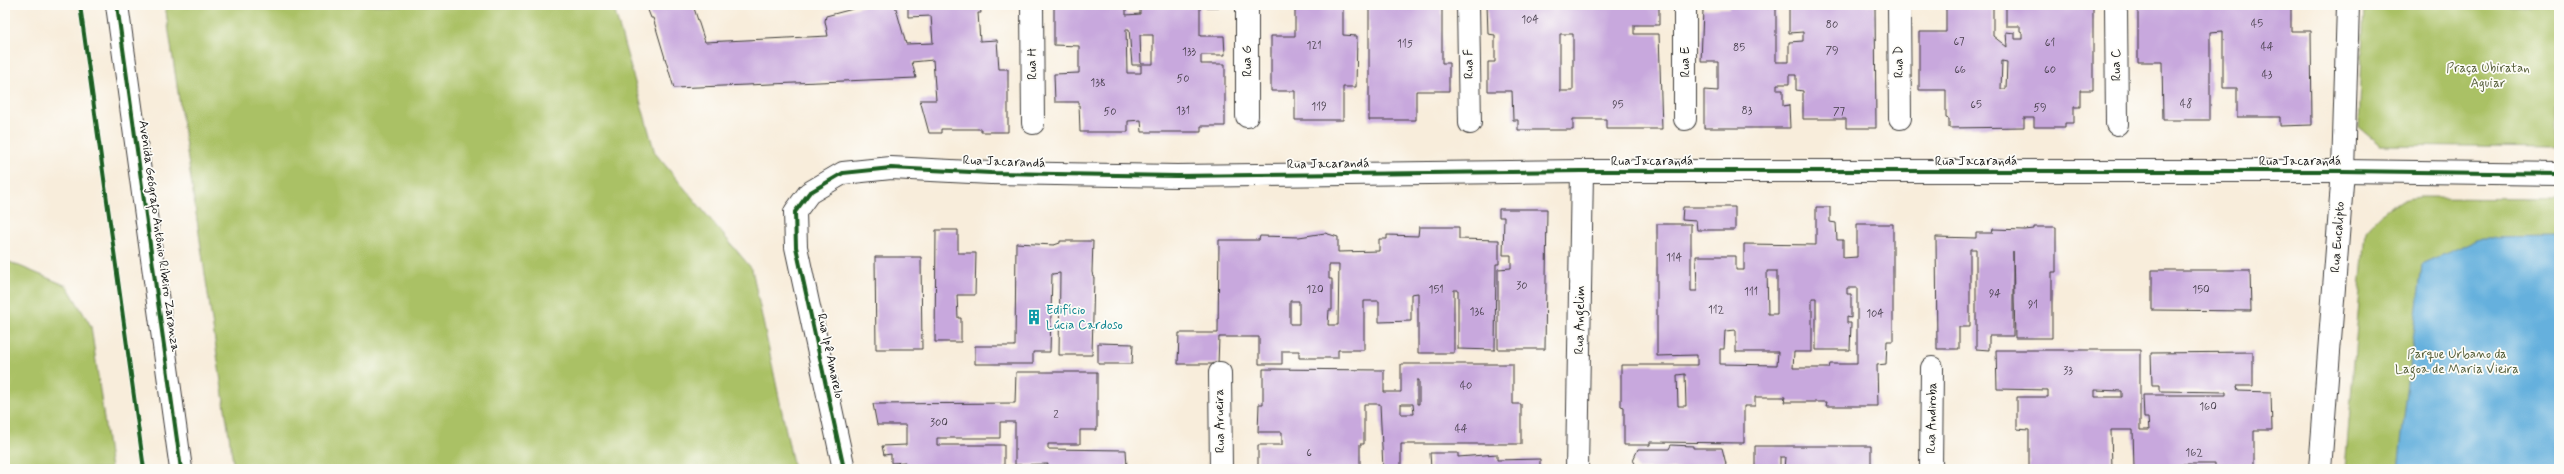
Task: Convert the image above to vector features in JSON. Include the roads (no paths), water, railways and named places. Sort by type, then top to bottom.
[{"type":"street","name":"Avenida Geógrafo Antônio Ribeiro Zaranza","points":[[117,5],[181,469]]},
{"type":"street","name":"Rua H","points":[[1032,5],[1032,123]]},
{"type":"street","name":"Rua G","points":[[1247,5],[1247,116]]},
{"type":"street","name":"Rua F","points":[[1468,5],[1470,122]]},
{"type":"street","name":"Rua E","points":[[1685,5],[1685,119]]},
{"type":"street","name":"Rua D","points":[[1899,5],[1900,118]]},
{"type":"street","name":"Rua C","points":[[2116,5],[2117,124]]},
{"type":"street","name":"Rua Eucalipto","points":[[2320,469],[2343,171],[2348,5]]},
{"type":"street","name":"Rua Jacarandá","points":[[796,247],[795,212],[809,193],[843,173],[891,168],[991,173],[1177,176],[1582,171],[2343,171],[2559,174]]},
{"type":"street","name":"Rua Angelim","points":[[1577,469],[1582,171]]},
{"type":"street","name":"Rua Ipê Amarelo","points":[[796,247],[844,469]]},
{"type":"street","name":"Rua Andiroba","points":[[1931,469],[1932,368]]},
{"type":"street","name":"Rua Arueira","points":[[1220,373],[1221,469]]},
{"type":"water","name":"Parque Urbano da Lagoa de Maria Vieira","points":[[2559,237],[2559,469],[2398,469],[2422,264],[2481,238]]},
{"type":"place","name":"Edifício Lúcia Cardoso","points":[[1034,317]]},
{"type":"park label","name":"Praça Ubiratan Aguiar","points":[[2488,76]]}]
